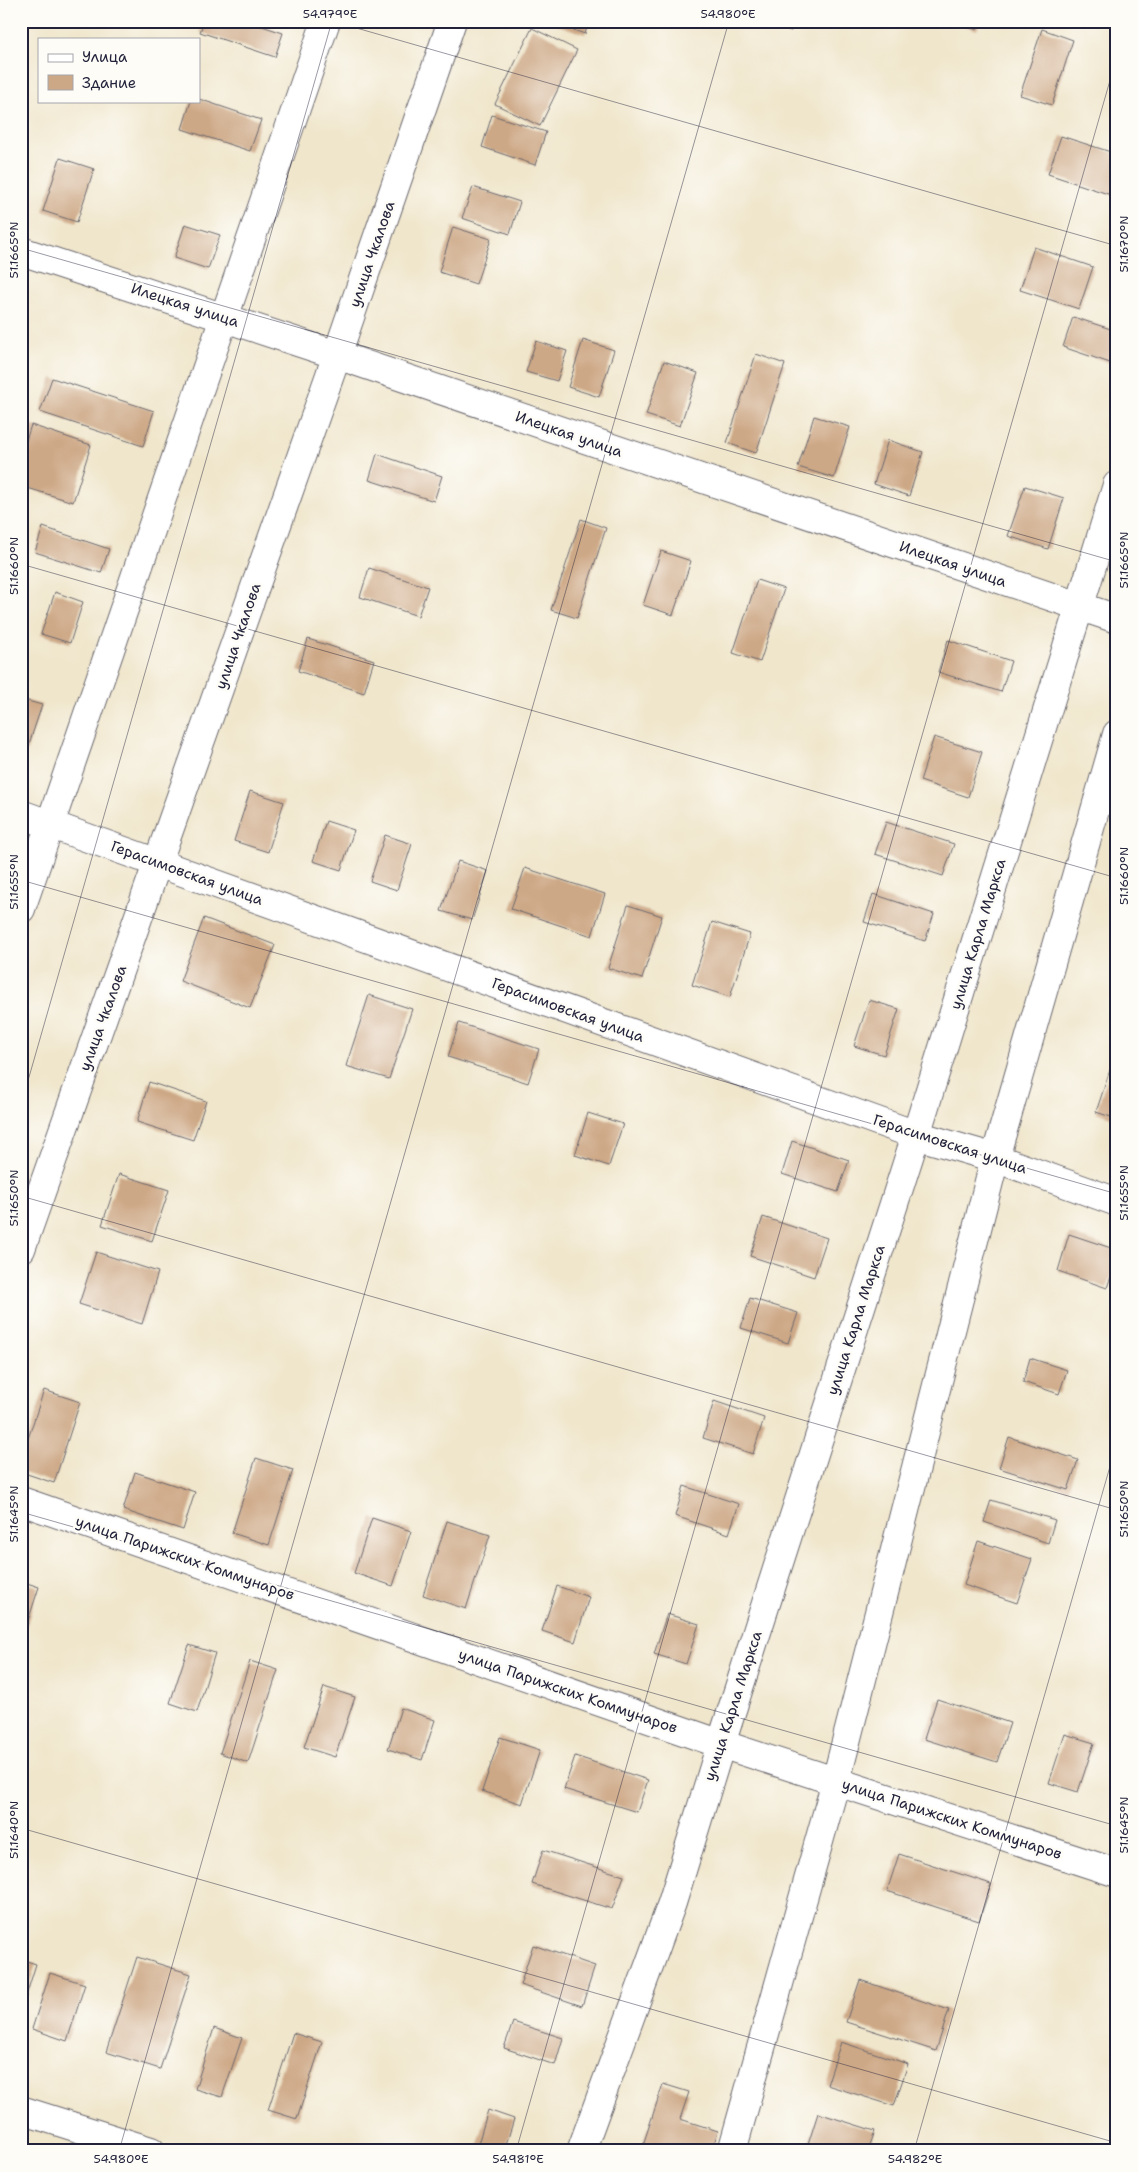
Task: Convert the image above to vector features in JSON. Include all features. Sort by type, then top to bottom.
[{"type":"street","points":[[21,909],[326,21]]},
{"type":"street","name":"улица Чкалова","points":[[21,1250],[337,355],[452,21]]},
{"type":"street","name":"Илецкая улица","points":[[21,251],[337,355],[1117,619]]},
{"type":"street","name":"улица Карла Маркса","points":[[581,2151],[672,1903],[720,1744],[916,1135],[1117,485]]},
{"type":"street","points":[[732,2151],[836,1781],[995,1158],[1117,734]]},
{"type":"street","name":"Герасимовская улица","points":[[21,814],[916,1135],[995,1158],[1117,1202]]},
{"type":"street","name":"улица Парижских Коммунаров","points":[[21,1501],[720,1744],[1117,1874]]},
{"type":"street","points":[[21,2110],[151,2151]]},
{"type":"building","points":[[204,21],[247,21],[283,33],[275,57],[200,32]]},
{"type":"building","points":[[546,21],[589,21],[585,34]]},
{"type":"building","points":[[761,21],[795,21],[791,31]]},
{"type":"building","points":[[952,21],[980,21],[977,30]]},
{"type":"building","points":[[532,28],[577,50],[540,126],[495,104]]},
{"type":"building","points":[[1042,29],[1073,40],[1052,105],[1020,95]]},
{"type":"building","points":[[200,99],[261,120],[250,151],[182,129],[191,102],[200,102]]},
{"type":"building","points":[[492,115],[546,132],[535,165],[482,147]]},
{"type":"building","points":[[1061,136],[1117,154],[1117,197],[1048,174]]},
{"type":"building","points":[[60,158],[94,169],[77,222],[43,211]]},
{"type":"building","points":[[473,187],[520,202],[510,234],[462,218]]},
{"type":"building","points":[[185,224],[220,235],[208,269],[174,258]]},
{"type":"building","points":[[453,227],[491,239],[476,284],[439,272]]},
{"type":"building","points":[[1034,247],[1093,267],[1079,309],[1020,290]]},
{"type":"building","points":[[1073,317],[1117,331],[1117,341],[1110,363],[1063,347]]},
{"type":"building","points":[[583,340],[614,350],[599,397],[568,387]]},
{"type":"building","points":[[536,341],[567,351],[557,381],[526,372]]},
{"type":"building","points":[[756,354],[785,364],[756,453],[727,443]]},
{"type":"building","points":[[664,361],[698,373],[680,426],[646,415]]},
{"type":"building","points":[[52,378],[154,411],[143,446],[40,412]]},
{"type":"building","points":[[814,416],[850,427],[834,478],[798,467]]},
{"type":"building","points":[[31,425],[91,445],[73,502],[21,486],[21,456]]},
{"type":"building","points":[[888,440],[923,452],[909,496],[874,484]]},
{"type":"building","points":[[377,454],[442,476],[434,501],[369,480]]},
{"type":"building","points":[[1025,486],[1064,498],[1048,549],[1008,536]]},
{"type":"building","points":[[581,519],[606,528],[577,618],[551,610]]},
{"type":"building","points":[[43,527],[109,549],[101,573],[35,552]]},
{"type":"building","points":[[661,551],[691,561],[673,615],[643,605]]},
{"type":"building","points":[[369,568],[428,587],[418,616],[360,597]]},
{"type":"building","points":[[757,580],[784,589],[760,662],[733,653]]},
{"type":"building","points":[[55,592],[83,602],[70,643],[41,634]]},
{"type":"building","points":[[308,639],[374,660],[364,693],[298,671]]},
{"type":"building","points":[[948,640],[1011,661],[1001,692],[938,672]]},
{"type":"building","points":[[21,699],[42,705],[25,756],[21,755]]},
{"type":"building","points":[[934,737],[982,752],[968,797],[920,781]]},
{"type":"building","points":[[250,791],[284,802],[268,852],[234,841]]},
{"type":"building","points":[[326,821],[354,830],[341,870],[313,861]]},
{"type":"building","points":[[886,822],[954,844],[943,876],[875,854]]},
{"type":"building","points":[[385,835],[412,844],[397,890],[370,881]]},
{"type":"building","points":[[458,861],[488,871],[472,920],[441,911]]},
{"type":"building","points":[[525,868],[605,894],[592,936],[511,909]]},
{"type":"building","points":[[873,894],[934,914],[925,941],[864,922]]},
{"type":"building","points":[[628,905],[662,916],[642,979],[608,968]]},
{"type":"building","points":[[204,918],[275,945],[250,1008],[180,981]]},
{"type":"building","points":[[712,922],[750,934],[730,997],[692,985]]},
{"type":"building","points":[[369,995],[412,1009],[389,1079],[346,1066]]},
{"type":"building","points":[[869,1000],[899,1009],[884,1055],[854,1046]]},
{"type":"building","points":[[459,1023],[539,1049],[528,1083],[448,1057]]},
{"type":"building","points":[[1117,1049],[1117,1119],[1096,1112]]},
{"type":"building","points":[[149,1082],[206,1101],[193,1140],[137,1122]]},
{"type":"building","points":[[588,1113],[623,1124],[609,1166],[575,1155]]},
{"type":"building","points":[[792,1141],[849,1160],[838,1192],[782,1174]]},
{"type":"building","points":[[119,1174],[169,1190],[152,1241],[102,1225]]},
{"type":"building","points":[[763,1217],[827,1238],[814,1277],[750,1256]]},
{"type":"building","points":[[1069,1234],[1117,1250],[1117,1259],[1107,1288],[1058,1271]]},
{"type":"building","points":[[96,1252],[158,1272],[142,1324],[79,1304]]},
{"type":"building","points":[[750,1298],[798,1313],[788,1343],[741,1328]]},
{"type":"building","points":[[1030,1358],[1067,1370],[1059,1394],[1023,1382]]},
{"type":"building","points":[[44,1390],[80,1402],[54,1483],[21,1472],[21,1460]]},
{"type":"building","points":[[714,1401],[764,1418],[753,1454],[703,1438]]},
{"type":"building","points":[[1009,1437],[1078,1460],[1068,1490],[999,1468]]},
{"type":"building","points":[[256,1458],[293,1470],[269,1545],[232,1533]]},
{"type":"building","points":[[135,1472],[195,1492],[183,1530],[123,1510]]},
{"type":"building","points":[[684,1486],[739,1504],[729,1534],[675,1516]]},
{"type":"building","points":[[991,1500],[1055,1520],[1048,1543],[984,1522]]},
{"type":"building","points":[[372,1518],[411,1531],[393,1586],[354,1573]]},
{"type":"building","points":[[447,1521],[490,1535],[466,1609],[423,1595]]},
{"type":"building","points":[[978,1541],[1032,1559],[1017,1603],[964,1585]]},
{"type":"building","points":[[21,1581],[39,1587],[26,1627],[21,1626]]},
{"type":"building","points":[[557,1586],[589,1597],[575,1642],[542,1631]]},
{"type":"building","points":[[667,1614],[699,1624],[686,1664],[654,1654]]},
{"type":"building","points":[[189,1645],[215,1653],[197,1712],[170,1703]]},
{"type":"building","points":[[250,1661],[278,1670],[248,1763],[220,1753]]},
{"type":"building","points":[[324,1687],[355,1697],[335,1757],[304,1747]]},
{"type":"building","points":[[937,1699],[1010,1723],[997,1762],[924,1739]]},
{"type":"building","points":[[401,1708],[435,1720],[422,1760],[388,1749]]},
{"type":"building","points":[[1065,1734],[1094,1743],[1078,1792],[1049,1783]]},
{"type":"building","points":[[500,1737],[540,1750],[522,1804],[482,1791]]},
{"type":"building","points":[[575,1756],[648,1780],[637,1812],[564,1789]]},
{"type":"building","points":[[543,1850],[624,1876],[612,1909],[532,1884]]},
{"type":"building","points":[[899,1854],[991,1884],[979,1921],[887,1891]]},
{"type":"building","points":[[533,1945],[595,1966],[582,2006],[520,1985]]},
{"type":"building","points":[[137,1957],[191,1974],[160,2069],[106,2052]]},
{"type":"building","points":[[21,1959],[36,1964],[22,2009],[21,2009]]},
{"type":"building","points":[[50,1973],[85,1984],[67,2041],[32,2029]]},
{"type":"building","points":[[860,1980],[949,2010],[936,2051],[846,2022]]},
{"type":"building","points":[[513,2022],[563,2038],[555,2065],[504,2048]]},
{"type":"building","points":[[214,2028],[242,2038],[222,2097],[195,2089]]},
{"type":"building","points":[[293,2033],[322,2042],[297,2119],[268,2110]]},
{"type":"building","points":[[841,2042],[908,2064],[894,2106],[827,2085]]},
{"type":"building","points":[[663,2084],[689,2092],[680,2119],[718,2131],[712,2151],[641,2151]]},
{"type":"building","points":[[488,2110],[514,2119],[504,2151],[476,2151]]},
{"type":"building","points":[[818,2113],[875,2131],[868,2151],[806,2151]]}]
